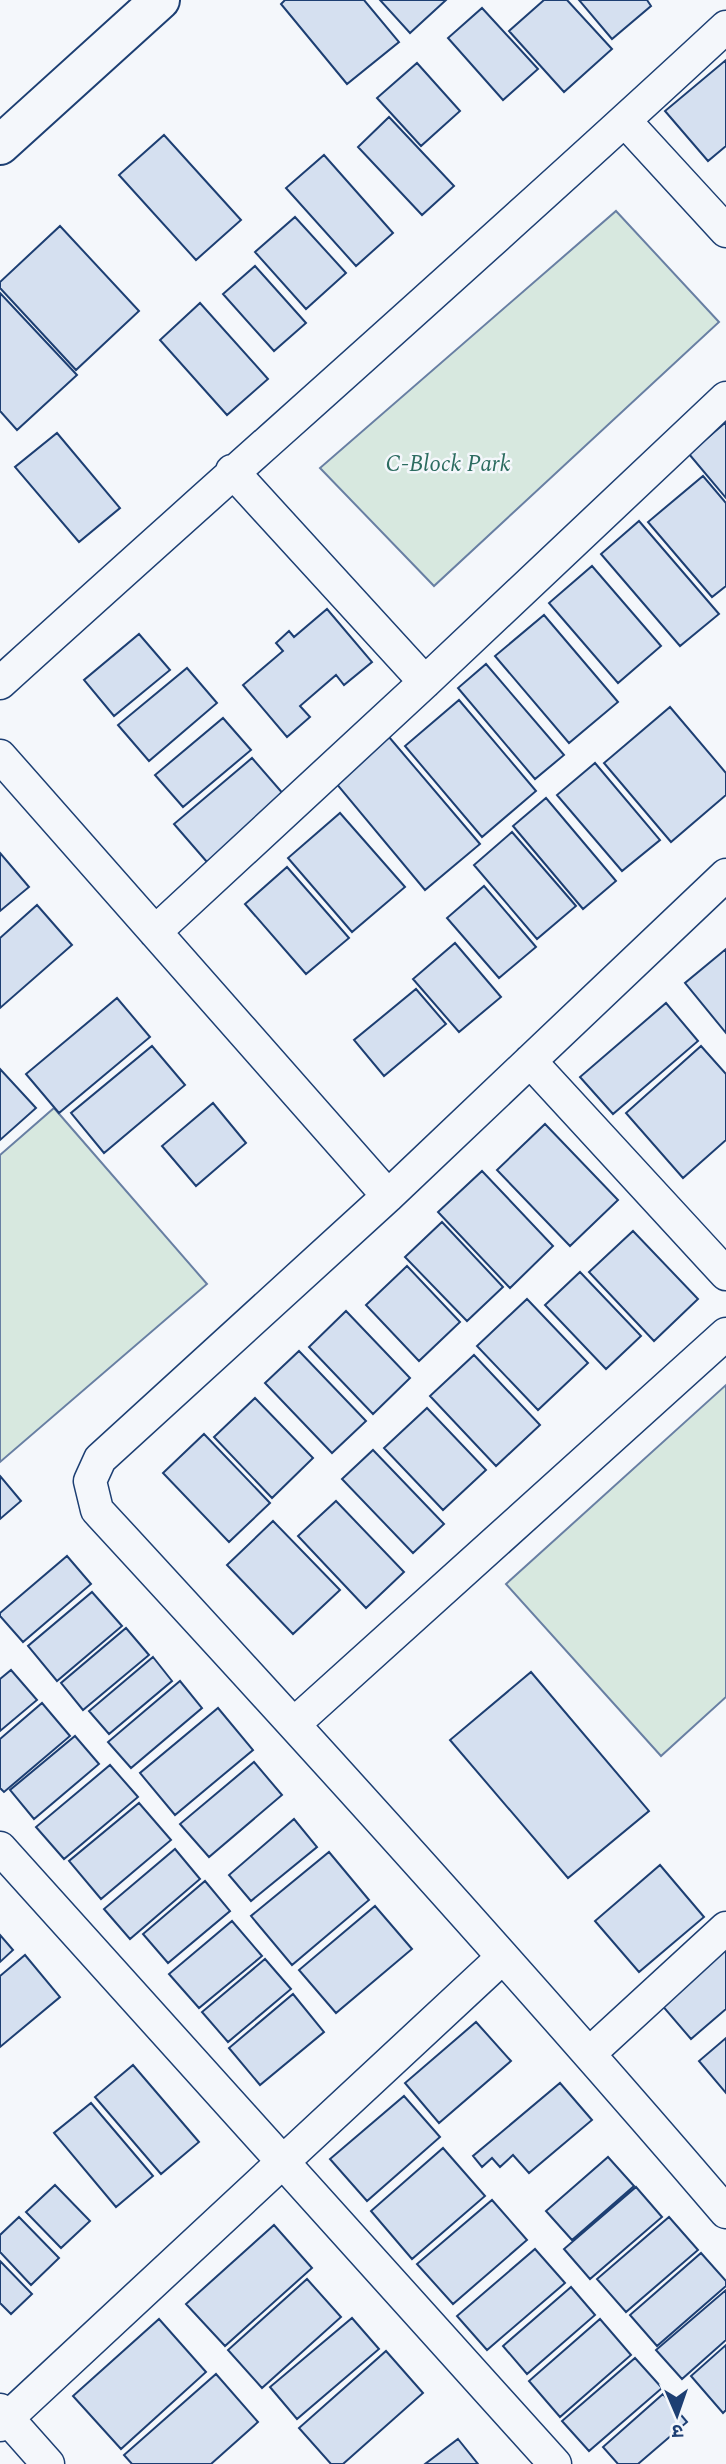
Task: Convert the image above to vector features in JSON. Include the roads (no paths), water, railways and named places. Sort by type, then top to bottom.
[{"type":"street","points":[[0,145],[160,0]]},
{"type":"street","points":[[0,683],[726,27]]},
{"type":"street","points":[[625,121],[726,231]]},
{"type":"street","points":[[155,932],[726,398]]},
{"type":"street","points":[[232,471],[425,682]]},
{"type":"street","points":[[0,756],[388,1196]]},
{"type":"street","points":[[726,875],[388,1196],[100,1459],[90,1481],[97,1510],[590,2053],[726,2212]]},
{"type":"street","points":[[530,1061],[726,1275]]},
{"type":"street","points":[[294,1724],[726,1334]]},
{"type":"street","points":[[0,1848],[555,2464]]},
{"type":"street","points":[[590,2053],[726,1928]]},
{"type":"street","points":[[48,2464],[2,2418],[503,1957]]},
{"type":"park label","name":"C-Block Park","points":[[448,464]]}]
